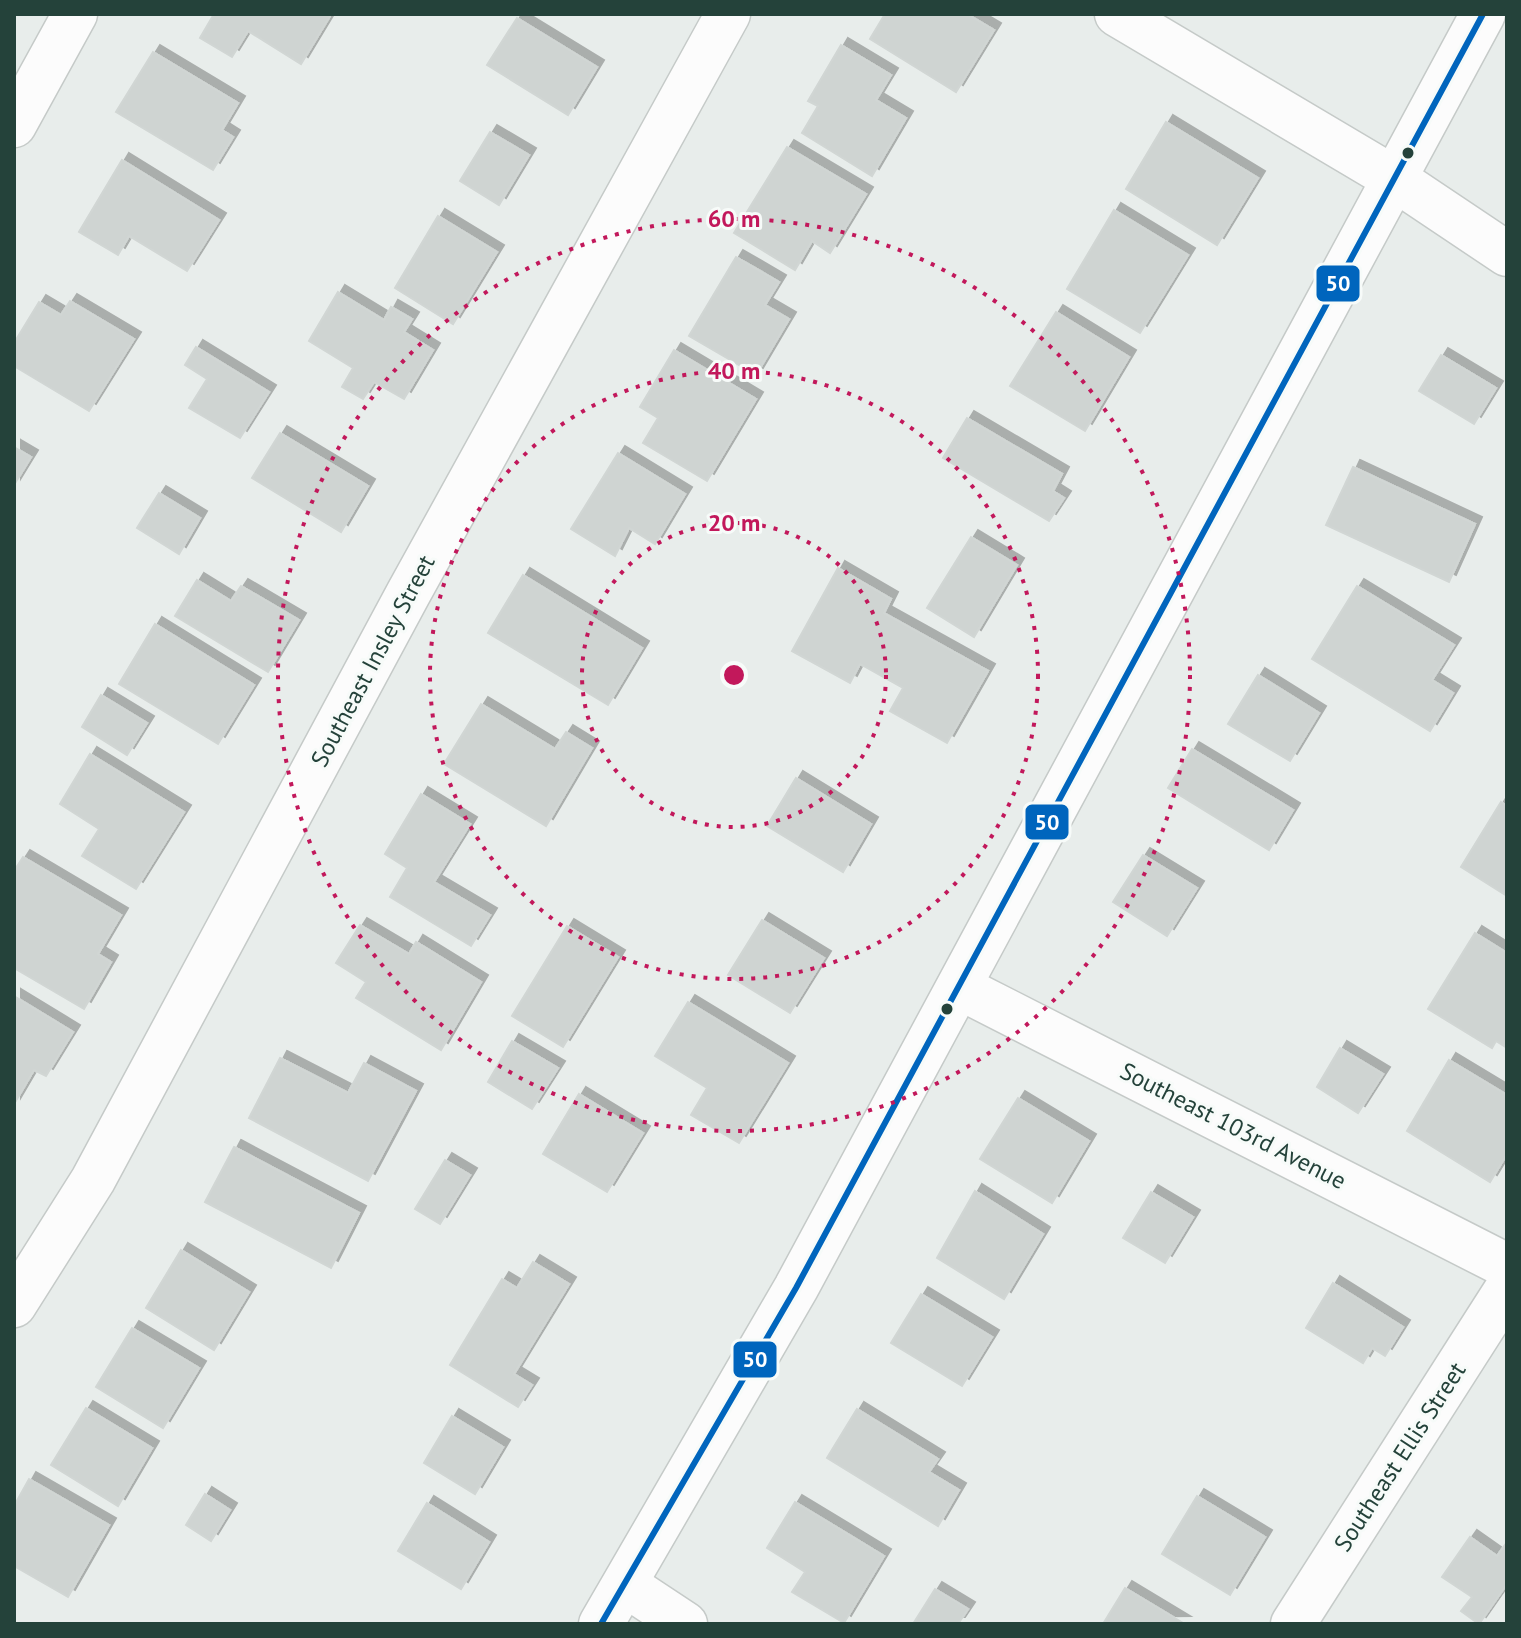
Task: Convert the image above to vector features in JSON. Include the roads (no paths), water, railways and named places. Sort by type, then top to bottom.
[{"type":"street","points":[[14,125],[75,14]]},
{"type":"street","name":"Southeast Insley Street","points":[[14,1305],[93,1180],[408,594],[728,14]]},
{"type":"street","points":[[1117,14],[1395,179],[1507,254]]},
{"type":"street","points":[[601,1624],[796,1288],[1483,14]]},
{"type":"street","name":"Southeast 103rd Avenue","points":[[959,987],[1507,1266]]},
{"type":"street","name":"Southeast Ellis Street","points":[[1293,1624],[1507,1289]]},
{"type":"street","points":[[626,1585],[685,1624]]}]
